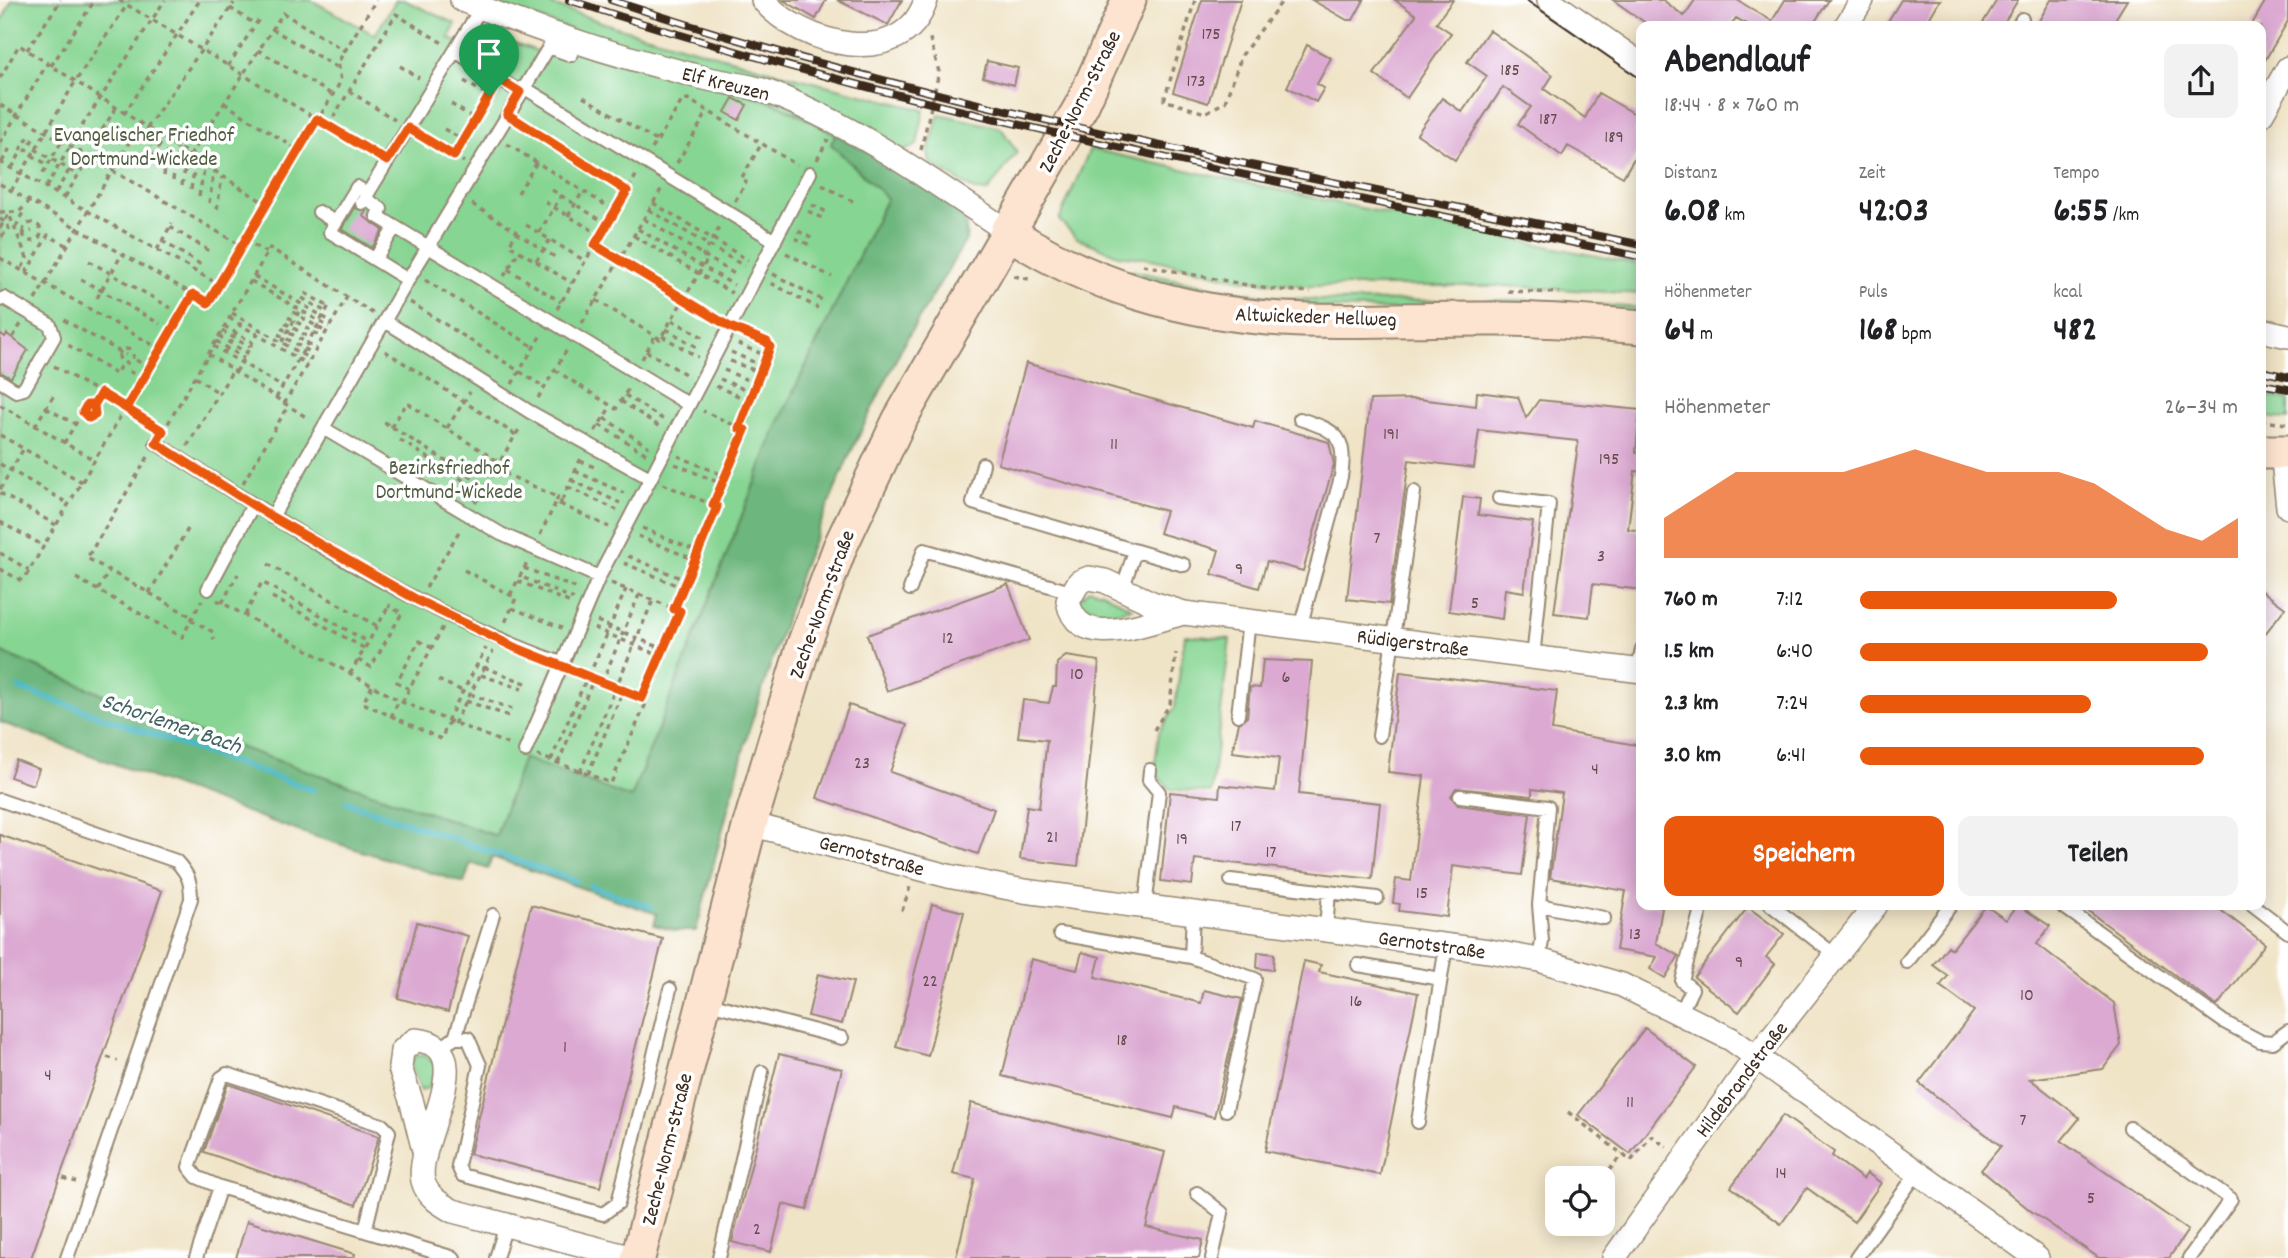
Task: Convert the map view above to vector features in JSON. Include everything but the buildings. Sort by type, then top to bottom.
[{"type":"main road","name":"Zeche-Norm-Straße","points":[[636,1258],[750,824],[803,647],[840,547],[900,421],[1007,231],[1082,105],[1129,0]]},
{"type":"main road","name":"Altwickeder Hellweg","points":[[1007,231],[1041,253],[1079,271],[1198,308],[1283,319],[1513,319],[1636,327]]},
{"type":"street","points":[[763,0],[793,26],[821,38],[850,45],[880,42],[906,30],[924,5]]},
{"type":"street","points":[[1549,0],[1636,61]]},
{"type":"street","points":[[1849,21],[1862,0]]},
{"type":"street","name":"Elf Kreuzen","points":[[472,4],[566,48],[768,92],[851,133],[1007,231]]},
{"type":"street","points":[[2266,106],[2288,68]]},
{"type":"street","points":[[2266,331],[2288,336]]},
{"type":"street","points":[[2280,445],[2288,507]]},
{"type":"street","name":"Rüdigerstraße","points":[[1184,613],[1107,631],[1091,632],[1077,624],[1070,614],[1068,601],[1079,582],[1089,578],[1105,580],[1122,590],[1184,613],[1533,658],[1636,664]]},
{"type":"street","name":"Gernotstraße","points":[[750,824],[948,876],[1024,891],[1326,929],[1539,960],[1622,985],[1681,1013],[1756,1057],[2037,1258]]},
{"type":"street","name":"Hildebrandstraße","points":[[1614,1258],[1682,1158],[1756,1057],[1872,910]]},
{"type":"street","points":[[425,1155],[400,1068],[402,1051],[415,1040],[448,1043],[444,1088],[425,1155],[423,1181],[434,1200],[453,1211],[636,1258]]},
{"type":"lane","points":[[365,198],[455,51],[472,4]]},
{"type":"lane","points":[[272,517],[522,90],[549,47],[566,48]]},
{"type":"lane","points":[[455,51],[644,162],[773,243]]},
{"type":"lane","points":[[525,751],[611,553],[809,175]]},
{"type":"lane","points":[[411,276],[375,259],[330,232],[357,187],[365,198],[381,209],[377,216],[688,404]]},
{"type":"lane","points":[[319,212],[336,223]]},
{"type":"lane","points":[[375,259],[395,227]]},
{"type":"lane","points":[[0,300],[4,298],[31,307],[50,324],[54,337],[24,389],[16,391],[0,381]]},
{"type":"lane","points":[[385,321],[530,412],[650,478]]},
{"type":"lane","points":[[1300,419],[1331,429],[1342,446],[1344,455],[1341,477],[1300,628]]},
{"type":"lane","points":[[323,428],[468,516],[534,550],[599,578]]},
{"type":"lane","points":[[156,443],[272,517],[398,590],[449,617],[561,663]]},
{"type":"lane","points":[[983,464],[973,503],[1184,565]]},
{"type":"lane","points":[[1379,736],[1414,492]]},
{"type":"lane","points":[[1499,498],[1549,504],[1533,658]]},
{"type":"lane","points":[[211,594],[253,505]]},
{"type":"lane","points":[[910,589],[924,550],[1071,592]]},
{"type":"lane","points":[[1122,590],[1136,551]]},
{"type":"lane","points":[[1238,715],[1249,621]]},
{"type":"lane","points":[[1145,907],[1159,792],[1149,780],[1150,771]]},
{"type":"lane","points":[[1460,796],[1548,807],[1539,905],[1542,941],[1539,960]]},
{"type":"lane","points":[[0,800],[176,861],[188,875],[191,887],[191,899],[67,1258]]},
{"type":"lane","points":[[1231,880],[1377,898]]},
{"type":"lane","points":[[1326,929],[1329,892]]},
{"type":"lane","points":[[1539,905],[1604,918]]},
{"type":"lane","points":[[1681,1013],[1692,989],[1682,981],[1701,910]]},
{"type":"lane","points":[[1777,910],[1836,956]]},
{"type":"lane","points":[[1907,962],[1947,910]]},
{"type":"lane","points":[[2068,910],[2224,1023],[2260,1041],[2273,1042],[2288,1031]]},
{"type":"lane","points":[[2259,910],[2288,932]]},
{"type":"lane","points":[[1191,957],[1193,913]]},
{"type":"lane","points":[[448,1043],[493,915]]},
{"type":"lane","points":[[1060,934],[1191,957],[1255,979],[1226,1110]]},
{"type":"lane","points":[[1418,1122],[1446,946]]},
{"type":"lane","points":[[1358,965],[1441,979]]},
{"type":"lane","points":[[448,1043],[468,1038],[480,1065],[458,1166],[463,1175],[603,1214],[618,1203],[670,989]]},
{"type":"lane","points":[[705,1002],[842,1038]]},
{"type":"lane","points":[[719,1258],[762,1072]]},
{"type":"lane","points":[[365,1231],[390,1132],[382,1125],[227,1074],[221,1078],[189,1167],[197,1177],[220,1187],[365,1231],[454,1258]]},
{"type":"lane","points":[[2130,1128],[2231,1199],[2189,1258]]},
{"type":"lane","points":[[1856,1258],[1917,1173]]},
{"type":"lane","points":[[196,1258],[220,1187]]},
{"type":"lane","points":[[1197,1193],[1222,1213],[1212,1258]]},
{"type":"lane","points":[[496,1258],[506,1225]]},
{"type":"path","points":[[27,50],[61,0]]},
{"type":"path","points":[[0,143],[49,65],[95,0]]},
{"type":"path","points":[[119,0],[387,161]]},
{"type":"path","points":[[82,126],[165,0]]},
{"type":"path","points":[[124,114],[200,0]]},
{"type":"path","points":[[0,184],[208,303],[341,80],[338,68],[345,51],[376,0]]},
{"type":"path","points":[[1195,0],[1164,100],[1205,113],[1224,102],[1242,55],[1283,0]]},
{"type":"path","points":[[146,128],[234,3]]},
{"type":"path","points":[[11,191],[75,82],[127,5]]},
{"type":"path","points":[[915,172],[939,72],[924,5]]},
{"type":"path","points":[[230,8],[255,24]]},
{"type":"path","points":[[182,185],[189,155],[283,13],[345,51]]},
{"type":"path","points":[[328,126],[396,14],[455,51]]},
{"type":"path","points":[[228,66],[261,16]]},
{"type":"path","points":[[272,29],[338,68]]},
{"type":"path","points":[[0,78],[19,45],[266,204]]},
{"type":"path","points":[[258,50],[332,94]]},
{"type":"path","points":[[400,66],[433,87]]},
{"type":"path","points":[[454,156],[499,79]]},
{"type":"path","points":[[464,81],[489,96]]},
{"type":"path","points":[[349,91],[474,169]]},
{"type":"path","points":[[583,97],[657,141]]},
{"type":"path","points":[[505,396],[682,101],[688,99],[856,203]]},
{"type":"path","points":[[224,103],[298,150]]},
{"type":"path","points":[[451,104],[475,119]]},
{"type":"path","points":[[0,105],[242,246]]},
{"type":"path","points":[[97,138],[116,108]]},
{"type":"path","points":[[419,601],[708,111]]},
{"type":"path","points":[[507,114],[627,191]]},
{"type":"path","points":[[126,355],[31,307],[140,124]]},
{"type":"path","points":[[444,129],[463,140]]},
{"type":"path","points":[[140,163],[157,135]]},
{"type":"path","points":[[494,135],[615,211]]},
{"type":"path","points":[[12,169],[31,137]]},
{"type":"path","points":[[147,165],[166,140]]},
{"type":"path","points":[[164,176],[166,140]]},
{"type":"path","points":[[43,173],[62,141]]},
{"type":"path","points":[[809,175],[826,142]]},
{"type":"path","points":[[703,255],[746,183],[741,179],[762,143]]},
{"type":"path","points":[[26,145],[48,164]]},
{"type":"path","points":[[11,146],[1,162],[219,285]]},
{"type":"path","points":[[46,187],[71,147]]},
{"type":"path","points":[[173,180],[177,147]]},
{"type":"path","points":[[34,152],[78,175]]},
{"type":"path","points":[[55,192],[80,152]]},
{"type":"path","points":[[64,198],[89,157]]},
{"type":"path","points":[[191,189],[196,160]]},
{"type":"path","points":[[518,193],[537,162]]},
{"type":"path","points":[[200,196],[205,165]]},
{"type":"path","points":[[209,203],[214,171]]},
{"type":"path","points":[[217,209],[222,176]]},
{"type":"path","points":[[552,190],[599,219]]},
{"type":"path","points":[[568,216],[583,191]]},
{"type":"path","points":[[459,195],[555,257]]},
{"type":"path","points":[[538,233],[561,196]]},
{"type":"path","points":[[24,272],[27,258],[16,228],[30,201]]},
{"type":"path","points":[[545,202],[592,230]]},
{"type":"path","points":[[653,203],[713,239],[753,282]]},
{"type":"path","points":[[0,228],[2,220],[9,214],[25,208]]},
{"type":"path","points":[[649,211],[709,245],[753,282]]},
{"type":"path","points":[[0,212],[9,214]]},
{"type":"path","points":[[9,214],[16,228]]},
{"type":"path","points":[[644,219],[753,282],[818,308]]},
{"type":"path","points":[[0,238],[8,232],[2,220]]},
{"type":"path","points":[[29,223],[37,224],[41,232],[37,239],[32,241],[23,234],[23,229],[29,223]]},
{"type":"path","points":[[156,250],[171,225],[211,252]]},
{"type":"path","points":[[526,225],[585,261]]},
{"type":"path","points":[[638,229],[703,267],[824,301]]},
{"type":"path","points":[[16,234],[32,231]]},
{"type":"path","points":[[516,233],[509,245],[572,283]]},
{"type":"path","points":[[24,272],[48,235],[67,246]]},
{"type":"path","points":[[634,236],[699,274],[753,282]]},
{"type":"path","points":[[536,261],[550,239]]},
{"type":"path","points":[[246,240],[267,253]]},
{"type":"path","points":[[162,241],[203,266]]},
{"type":"path","points":[[773,243],[832,277]]},
{"type":"path","points":[[595,245],[685,299],[713,358],[750,401]]},
{"type":"path","points":[[214,640],[213,632],[191,620],[192,617],[87,558],[270,248],[385,321]]},
{"type":"path","points":[[496,289],[519,251]]},
{"type":"path","points":[[97,298],[122,254]]},
{"type":"path","points":[[596,300],[660,339],[707,260],[703,255]]},
{"type":"path","points":[[0,258],[160,349]]},
{"type":"path","points":[[89,261],[171,308]]},
{"type":"path","points":[[1140,264],[1268,289],[1315,292]]},
{"type":"path","points":[[508,269],[561,302]]},
{"type":"path","points":[[254,276],[329,327]]},
{"type":"path","points":[[411,276],[534,347]]},
{"type":"path","points":[[81,279],[160,324]]},
{"type":"path","points":[[251,281],[299,313],[329,327]]},
{"type":"path","points":[[1497,291],[1562,293]]},
{"type":"path","points":[[305,293],[328,308]]},
{"type":"path","points":[[0,569],[20,580],[29,570],[193,294]]},
{"type":"path","points":[[400,295],[544,387]]},
{"type":"path","points":[[237,495],[347,297]]},
{"type":"path","points":[[302,298],[328,308]]},
{"type":"path","points":[[276,398],[328,308]]},
{"type":"path","points":[[292,312],[299,313]]},
{"type":"path","points":[[232,313],[312,356]]},
{"type":"path","points":[[278,348],[299,313]]},
{"type":"path","points":[[288,317],[323,337]]},
{"type":"path","points":[[229,318],[307,365]]},
{"type":"path","points":[[226,350],[244,319]]},
{"type":"path","points":[[672,320],[753,393]]},
{"type":"path","points":[[285,323],[311,338]]},
{"type":"path","points":[[281,328],[316,349]]},
{"type":"path","points":[[180,458],[260,329]]},
{"type":"path","points":[[666,329],[757,384]]},
{"type":"path","points":[[222,331],[251,345]]},
{"type":"path","points":[[222,331],[233,338],[244,358]]},
{"type":"path","points":[[278,334],[283,340]]},
{"type":"path","points":[[555,370],[616,409],[655,336]]},
{"type":"path","points":[[662,336],[713,358],[762,373]]},
{"type":"path","points":[[54,337],[116,374],[121,365]]},
{"type":"path","points":[[216,341],[226,350]]},
{"type":"path","points":[[713,358],[767,342],[770,347],[769,357],[739,428]]},
{"type":"path","points":[[213,346],[244,358],[283,387]]},
{"type":"path","points":[[646,351],[765,367]]},
{"type":"path","points":[[208,354],[323,428]]},
{"type":"path","points":[[393,356],[516,435]]},
{"type":"path","points":[[713,358],[769,357]]},
{"type":"path","points":[[41,358],[163,431]]},
{"type":"path","points":[[136,360],[149,368]]},
{"type":"path","points":[[129,371],[143,379]]},
{"type":"path","points":[[195,377],[219,393]]},
{"type":"path","points":[[447,428],[478,379]]},
{"type":"path","points":[[35,426],[55,393]]},
{"type":"path","points":[[90,411],[101,393]]},
{"type":"path","points":[[625,394],[674,431]]},
{"type":"path","points":[[621,401],[674,431]]},
{"type":"path","points":[[391,427],[407,403],[499,462]]},
{"type":"path","points":[[688,404],[745,430],[713,505]]},
{"type":"path","points":[[0,405],[94,460]]},
{"type":"path","points":[[46,408],[75,424]]},
{"type":"path","points":[[64,443],[79,418]]},
{"type":"path","points":[[604,418],[661,456],[724,476]]},
{"type":"path","points":[[384,422],[485,486]]},
{"type":"path","points":[[599,425],[722,484]]},
{"type":"path","points":[[2266,427],[2280,445]]},
{"type":"path","points":[[0,435],[82,482]]},
{"type":"path","points":[[400,440],[482,492]]},
{"type":"path","points":[[24,448],[0,491],[56,525]]},
{"type":"path","points":[[0,464],[69,504]]},
{"type":"path","points":[[495,469],[558,498],[556,502],[560,504],[629,518]]},
{"type":"path","points":[[575,471],[629,518]]},
{"type":"path","points":[[650,478],[717,507],[674,609]]},
{"type":"path","points":[[571,480],[695,560]]},
{"type":"path","points":[[568,487],[698,552]]},
{"type":"path","points":[[0,522],[44,547]]},
{"type":"path","points":[[149,593],[188,529]]},
{"type":"path","points":[[611,553],[686,581]]},
{"type":"path","points":[[611,553],[683,588]]},
{"type":"path","points":[[0,560],[2,554],[29,570]]},
{"type":"path","points":[[268,564],[377,626]]},
{"type":"path","points":[[524,568],[607,634],[660,656]]},
{"type":"path","points":[[372,686],[363,703],[441,740],[463,691],[496,638],[516,598],[464,570]]},
{"type":"path","points":[[98,590],[109,571]]},
{"type":"path","points":[[222,603],[238,573]]},
{"type":"path","points":[[76,578],[182,637],[191,620]]},
{"type":"path","points":[[599,578],[680,611],[642,698]]},
{"type":"path","points":[[524,579],[583,613]]},
{"type":"path","points":[[518,581],[663,649]]},
{"type":"path","points":[[245,615],[262,582],[368,642]]},
{"type":"path","points":[[551,760],[626,589]]},
{"type":"path","points":[[350,674],[398,590]]},
{"type":"path","points":[[211,594],[222,603],[401,701],[525,751]]},
{"type":"path","points":[[603,681],[639,595]]},
{"type":"path","points":[[272,597],[364,648]]},
{"type":"path","points":[[580,772],[653,600]]},
{"type":"path","points":[[358,660],[371,667],[402,613],[388,606]]},
{"type":"path","points":[[512,608],[583,613]]},
{"type":"path","points":[[391,717],[410,689],[449,617]]},
{"type":"path","points":[[450,722],[467,701],[496,638]]},
{"type":"path","points":[[410,689],[397,682],[419,641],[432,648]]},
{"type":"path","points":[[1154,730],[1170,704],[1176,653]]},
{"type":"path","points":[[545,758],[611,783],[647,701],[561,663]]},
{"type":"path","points":[[484,667],[527,684]]},
{"type":"path","points":[[481,675],[522,689]]},
{"type":"path","points":[[558,763],[594,678]]},
{"type":"path","points":[[438,680],[463,691]]},
{"type":"path","points":[[588,774],[623,691]]},
{"type":"path","points":[[470,695],[512,709]]},
{"type":"path","points":[[467,701],[509,716]]},
{"type":"path","points":[[902,911],[908,896]]},
{"type":"path","points":[[1568,1112],[1631,1161],[1651,1136],[1682,1158]]},
{"type":"path","points":[[1612,1166],[1622,1154]]},
{"type":"green space","name":"Bezirksfriedhof Dortmund-Wickede","points":[[12,0],[311,0],[375,35],[396,0],[404,0],[456,24],[449,38],[469,48],[483,32],[540,52],[549,41],[770,100],[836,134],[831,144],[887,198],[777,426],[631,799],[523,758],[496,836],[192,731],[0,652],[0,25]]},
{"type":"green space","points":[[483,0],[538,0],[613,26],[924,110],[917,145],[900,153],[665,61]]},
{"type":"green space","points":[[939,114],[1001,128],[1017,152],[988,191],[974,190],[930,163],[928,152]]},
{"type":"green space","points":[[836,134],[940,196],[963,219],[966,240],[903,345],[848,458],[803,566],[748,733],[696,931],[677,931],[654,925],[657,914],[492,857],[488,869],[471,863],[464,883],[301,832],[0,722],[0,652],[192,731],[496,836],[523,758],[631,798],[777,426],[887,198],[831,144]]},
{"type":"green space","points":[[1090,149],[1393,215],[1636,264],[1636,294],[1507,286],[1305,286],[1237,279],[1152,259],[1118,255],[1077,238],[1059,220]]},
{"type":"green space","points":[[1133,271],[1227,290],[1285,298],[1339,301],[1528,300],[1636,308],[1636,316],[1283,307],[1190,291],[1131,275]]},
{"type":"green space","points":[[2266,395],[2288,400],[2288,419],[2266,417]]},
{"type":"green space","points":[[1089,589],[1102,592],[1132,608],[1089,620],[1078,600]]},
{"type":"green space","points":[[1185,635],[1230,639],[1211,793],[1170,789],[1154,773],[1159,732],[1175,707]]},
{"type":"green space","points":[[424,1054],[436,1066],[431,1086],[421,1091],[410,1063],[418,1055]]},
{"type":"waterway","name":"Schorlemer Bach","points":[[19,688],[313,790]]},
{"type":"waterway","name":"Schorlemer Bach","points":[[346,802],[576,881]]},
{"type":"waterway","name":"Schorlemer Bach","points":[[591,886],[650,907]]},
{"type":"tram line","points":[[1526,0],[1636,76]]},
{"type":"railway","points":[[569,0],[701,41],[967,112],[1101,144],[1636,256]]},
{"type":"railway","points":[[611,0],[738,40],[994,108],[1123,138],[1636,244]]},
{"type":"railway","points":[[2266,372],[2288,377]]},
{"type":"railway","points":[[2266,385],[2288,389]]},
{"type":"route","points":[[489,96],[454,156],[408,128],[387,161],[317,119],[208,303],[193,294],[126,408],[101,393],[94,405],[87,405],[83,412],[89,418],[94,417],[97,409],[94,405],[101,393],[163,431],[156,443],[272,517],[398,590],[514,647],[561,663],[642,698],[680,611],[674,609],[717,507],[713,505],[745,430],[739,428],[771,352],[770,347],[767,342],[730,327],[595,245],[627,191],[507,114],[520,92],[499,79],[489,96]]},
{"type":"park label","name":"Evangelischer Friedhof Dortmund-Wickede","points":[[144,146]]}]
